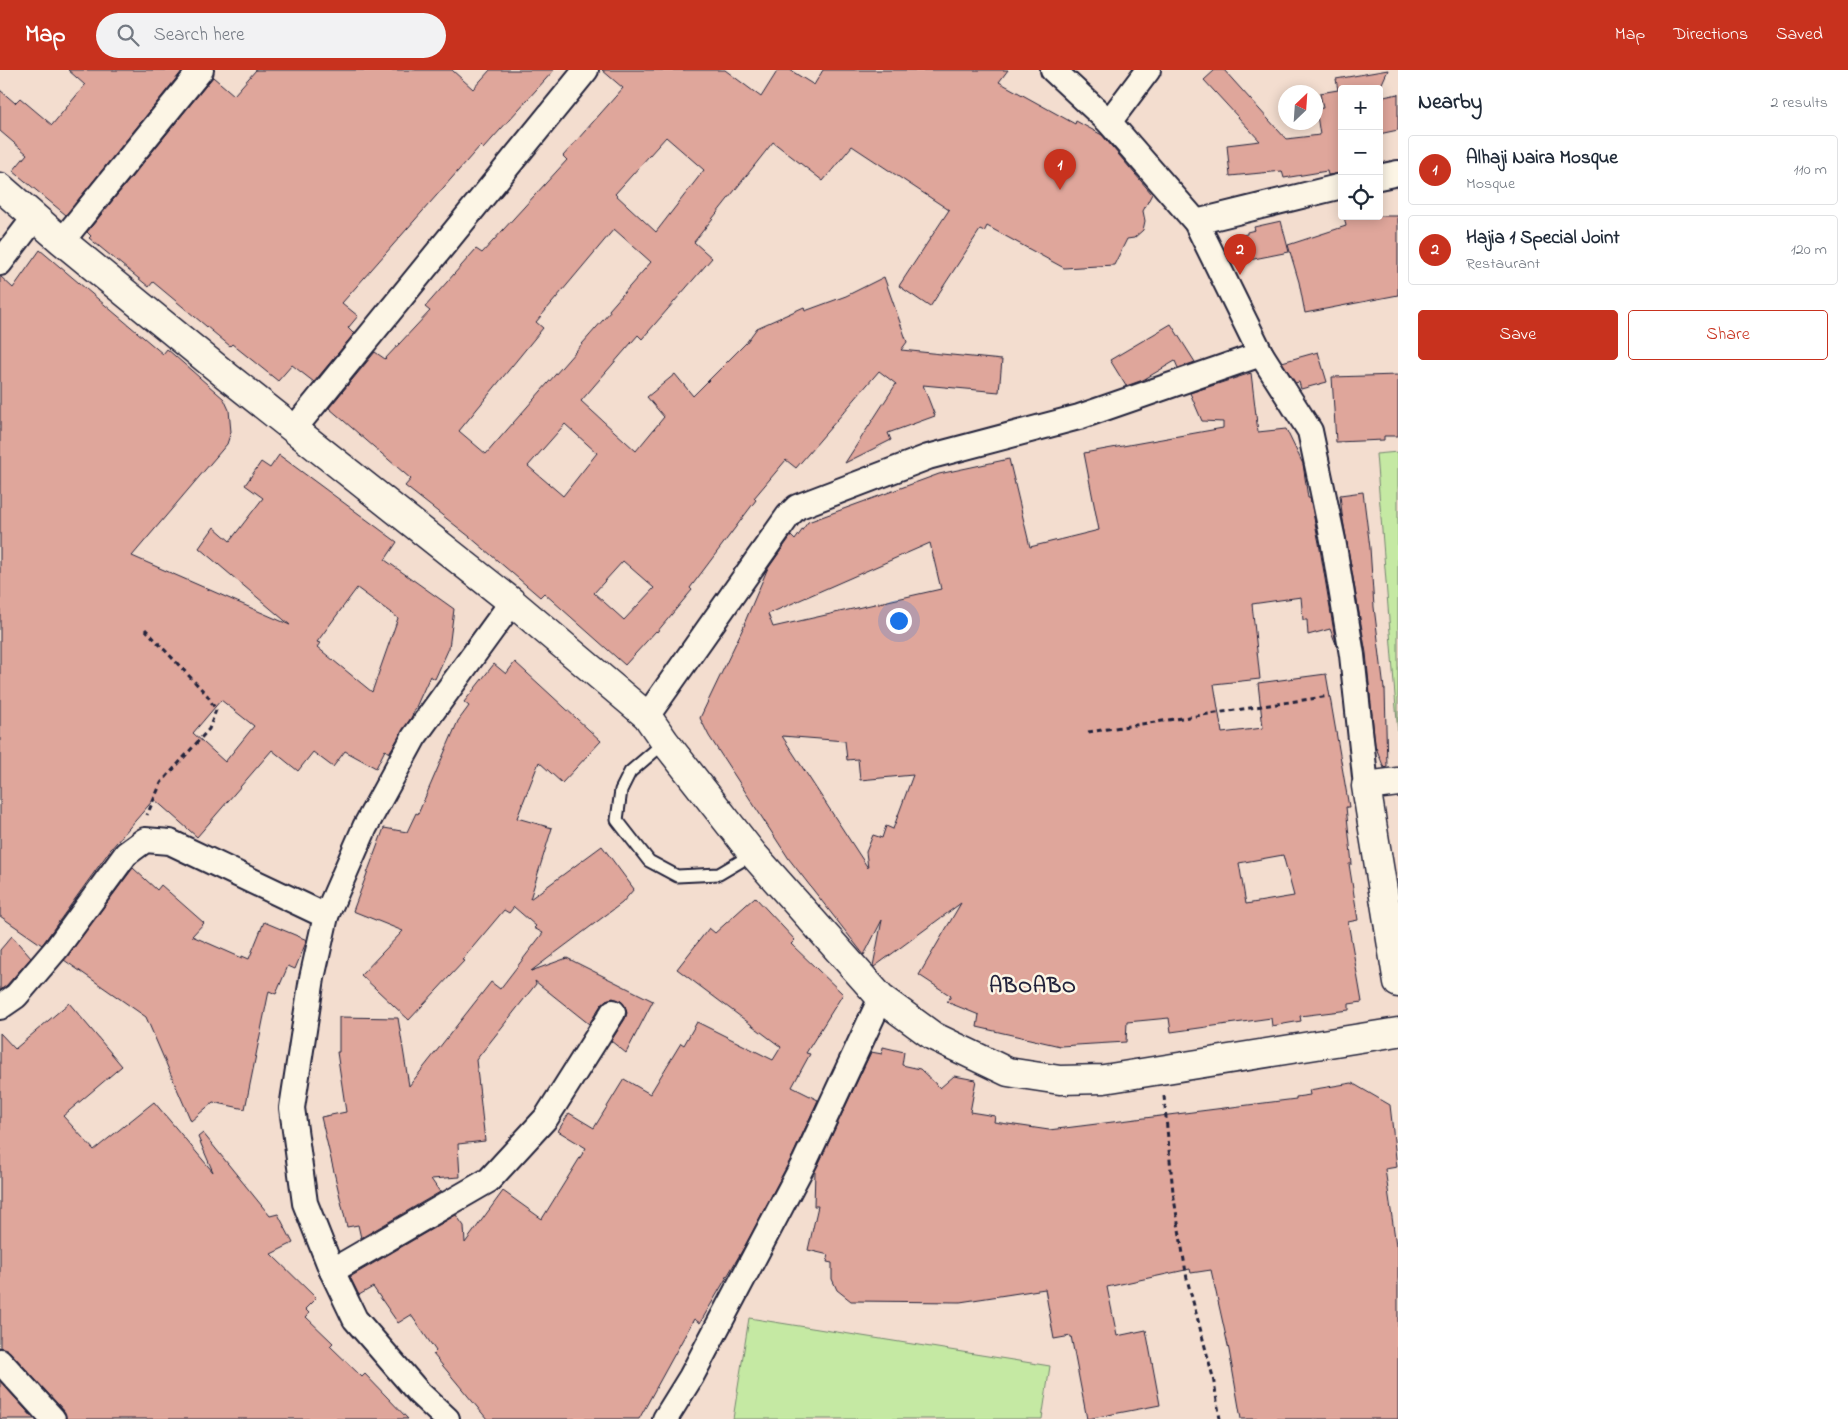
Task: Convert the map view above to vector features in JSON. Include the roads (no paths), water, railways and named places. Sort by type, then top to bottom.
[{"type":"street","points":[[62,241],[201,70]]},
{"type":"street","points":[[294,429],[586,70]]},
{"type":"street","points":[[1053,70],[1109,122],[1196,222],[1260,354],[1310,431],[1334,540],[1352,655],[1366,786],[1398,983]]},
{"type":"street","points":[[1109,122],[1148,70]]},
{"type":"street","points":[[1383,176],[1398,173]]},
{"type":"street","points":[[0,187],[62,241],[512,602],[647,716],[665,742],[753,854],[881,998],[933,1036],[1008,1072],[1060,1080],[1104,1080],[1398,1032]]},
{"type":"street","points":[[1196,222],[1338,187]]},
{"type":"street","points":[[0,263],[35,217]]},
{"type":"street","points":[[647,716],[788,516],[797,507],[928,457],[1079,417],[1260,354]]},
{"type":"street","points":[[447,1419],[419,1393],[355,1319],[332,1270],[305,1203],[292,1108],[312,978],[326,916],[365,827],[414,737],[512,602]]},
{"type":"street","points":[[1366,786],[1398,782]]},
{"type":"street","points":[[0,1007],[16,996],[57,948],[126,854],[144,840],[170,842],[326,916]]},
{"type":"street","points":[[665,1419],[691,1377],[805,1161],[881,998]]},
{"type":"street","points":[[332,1270],[489,1180],[546,1118],[613,1012]]},
{"type":"street","points":[[0,1362],[53,1419]]},
{"type":"lane","points":[[665,742],[630,772],[621,790],[617,820],[649,861],[677,876],[719,874],[753,854]]},
{"type":"place","name":"Alhaji Naira Mosque","points":[[1060,190]]},
{"type":"place","name":"Hajia 1 Special Joint","points":[[1240,275]]},
{"type":"district","name":"ABOABO","points":[[1033,987]]}]
